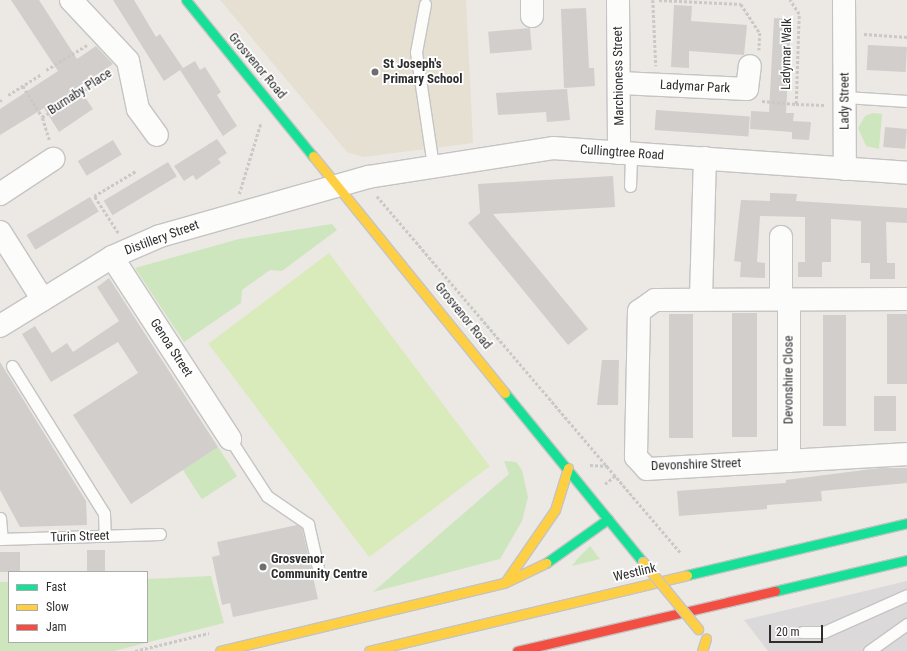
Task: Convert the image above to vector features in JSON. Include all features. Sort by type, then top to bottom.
[{"type":"main road","name":"Grosvenor Road","points":[[186,0],[717,651]]},
{"type":"main road","points":[[504,583],[534,545],[555,510],[568,468]]},
{"type":"main road","points":[[220,651],[504,583],[551,560],[608,519]]},
{"type":"main road","name":"Westlink","points":[[369,651],[907,523]]},
{"type":"main road","points":[[517,651],[907,560]]},
{"type":"main road","points":[[702,651],[706,639]]},
{"type":"street","points":[[71,0],[128,62],[138,109],[157,135]]},
{"type":"street","name":"Marchioness Street","points":[[618,0],[620,83],[625,153]]},
{"type":"street","name":"Lady Street","points":[[844,0],[845,169]]},
{"type":"street","name":"Ladymar Park","points":[[620,83],[747,89],[750,66]]},
{"type":"street","name":"Cullingtree Road","points":[[339,186],[363,178],[553,148],[907,173]]},
{"type":"street","points":[[705,158],[701,298],[785,300],[907,299]]},
{"type":"street","points":[[0,194],[53,160]]},
{"type":"street","name":"Distillery Street","points":[[0,326],[120,253],[160,236],[233,214],[339,186]]},
{"type":"street","points":[[0,232],[43,300]]},
{"type":"street","name":"Devonshire Close","points":[[781,237],[785,300],[789,461]]},
{"type":"street","name":"Genoa Street","points":[[120,253],[230,439]]},
{"type":"street","name":"Devonshire Street","points":[[701,298],[655,300],[639,310],[636,457],[640,464],[647,469],[907,454]]},
{"type":"lane","points":[[425,4],[416,52],[433,166]]},
{"type":"lane","points":[[845,102],[907,101]]},
{"type":"lane","points":[[625,153],[630,186]]},
{"type":"lane","points":[[12,366],[104,513],[105,536]]},
{"type":"lane","points":[[230,439],[267,496],[308,524],[318,568]]},
{"type":"lane","points":[[0,518],[1,539]]},
{"type":"lane","name":"Turin Street","points":[[1,539],[160,534]]},
{"type":"lane","points":[[802,632],[824,632],[907,595]]},
{"type":"lane","points":[[869,651],[907,624]]},
{"type":"path","points":[[653,0],[658,85]]},
{"type":"path","points":[[659,0],[741,4],[760,33],[759,57],[750,66]]},
{"type":"path","name":"Ladymar Walk","points":[[747,89],[754,100],[796,104],[799,14],[790,0]]},
{"type":"path","points":[[844,33],[907,37]]},
{"type":"path","points":[[46,70],[102,35]]},
{"type":"path","name":"Burnaby Place","points":[[53,160],[42,117],[128,62]]},
{"type":"path","points":[[8,95],[41,74]]},
{"type":"path","points":[[23,86],[42,117]]},
{"type":"path","points":[[233,214],[268,99]]},
{"type":"path","points":[[796,104],[845,102]]},
{"type":"path","points":[[120,253],[94,196],[136,171]]},
{"type":"path","points":[[363,178],[681,554]]},
{"type":"shaded area","name":"St Joseph's Primary School","points":[[220,0],[466,0],[473,143],[363,157],[347,152]]},
{"type":"shaded area","points":[[907,581],[907,651],[768,651],[744,620]]},
{"type":"green space","points":[[873,113],[882,114],[879,149],[866,146],[858,128],[865,116]]},
{"type":"green space","points":[[332,224],[337,230],[282,271],[270,270],[242,290],[241,303],[184,342],[135,268],[239,239]]},
{"type":"green space","points":[[329,253],[490,466],[369,557],[208,344]]},
{"type":"green space","points":[[218,447],[237,476],[202,499],[183,470]]},
{"type":"green space","points":[[504,461],[516,462],[522,470],[528,497],[522,521],[500,559],[373,592],[509,474]]},
{"type":"green space","points":[[590,546],[600,559],[572,566],[578,558]]},
{"type":"green space","points":[[211,576],[224,623],[148,642],[148,579]]},
{"type":"green space","points":[[0,582],[8,582],[8,643],[145,643],[114,651],[0,651]]},
{"type":"building","points":[[11,0],[39,0],[77,59],[96,46],[113,64],[78,87],[93,109],[59,132],[44,108],[0,135],[0,109],[58,71]]},
{"type":"building","points":[[113,0],[134,0],[156,37],[160,34],[183,68],[164,81]]},
{"type":"building","points":[[674,5],[692,6],[691,21],[747,25],[744,55],[689,51],[689,68],[671,67]]},
{"type":"building","points":[[586,8],[589,68],[594,68],[595,86],[564,88],[561,9]]},
{"type":"building","points":[[774,18],[791,19],[786,113],[794,113],[793,121],[811,122],[809,140],[792,139],[792,132],[750,129],[751,111],[769,112]]},
{"type":"building","points":[[530,28],[532,50],[490,54],[488,32]]},
{"type":"building","points":[[868,45],[907,47],[906,72],[867,70]]},
{"type":"building","points":[[195,61],[200,70],[205,67],[221,92],[217,95],[237,126],[223,136],[180,70]]},
{"type":"building","points":[[567,89],[570,120],[547,122],[546,112],[498,115],[496,93]]},
{"type":"building","points":[[656,110],[750,117],[748,137],[655,130]]},
{"type":"building","points":[[885,127],[907,129],[905,149],[883,147]]},
{"type":"building","points":[[217,139],[227,153],[218,159],[221,163],[196,180],[193,175],[184,181],[174,166]]},
{"type":"building","points":[[113,140],[122,155],[87,176],[78,161]]},
{"type":"building","points":[[168,162],[177,177],[112,215],[104,201]]},
{"type":"building","points":[[613,176],[615,207],[493,214],[588,329],[568,345],[468,223],[480,213],[478,184]]},
{"type":"building","points":[[770,193],[797,194],[796,201],[907,208],[907,223],[886,222],[887,263],[895,263],[895,279],[870,279],[870,263],[861,263],[861,221],[831,219],[831,262],[822,262],[822,277],[798,277],[798,262],[805,262],[805,217],[760,216],[757,262],[765,263],[765,278],[740,277],[741,262],[734,261],[741,200],[770,201]]},
{"type":"building","points":[[90,197],[99,212],[35,250],[27,235]]},
{"type":"building","points":[[109,278],[218,447],[131,504],[73,415],[138,373],[118,342],[51,382],[22,334],[35,326],[52,353],[67,343],[73,352],[119,321],[97,287]]},
{"type":"building","points":[[732,313],[757,313],[757,437],[732,437]]},
{"type":"building","points":[[669,314],[693,314],[693,438],[669,438]]},
{"type":"building","points":[[887,314],[907,314],[907,384],[887,384]]},
{"type":"building","points":[[823,315],[846,315],[846,426],[823,426]]},
{"type":"building","points":[[602,360],[619,360],[618,405],[597,405]]},
{"type":"building","points":[[0,362],[86,501],[87,525],[20,527],[0,490]]},
{"type":"building","points":[[874,396],[896,396],[896,431],[874,431]]},
{"type":"building","points":[[880,468],[907,468],[907,483],[821,491],[822,501],[767,505],[767,509],[679,516],[677,491],[786,483],[786,480]]},
{"type":"building","name":"Grosvenor Community Centre","points":[[297,525],[302,528],[318,599],[233,617],[230,603],[222,605],[212,557],[220,555],[217,542]]},
{"type":"building","points":[[87,550],[105,550],[105,571],[87,571]]},
{"type":"building","points":[[0,552],[20,552],[20,571],[0,572]]},
{"type":"traffic: fast","points":[[186,0],[313,156]]},
{"type":"traffic: fast","points":[[505,393],[643,562]]},
{"type":"traffic: fast","points":[[546,563],[608,519]]},
{"type":"traffic: fast","points":[[687,575],[907,523]]},
{"type":"traffic: fast","points":[[775,591],[907,560]]},
{"type":"traffic: slow","points":[[313,156],[505,393]]},
{"type":"traffic: slow","points":[[506,581],[555,510],[568,468]]},
{"type":"traffic: slow","points":[[643,562],[698,629]]},
{"type":"traffic: slow","points":[[220,651],[504,583],[546,563]]},
{"type":"traffic: slow","points":[[369,651],[687,575]]},
{"type":"traffic: slow","points":[[702,651],[706,639]]},
{"type":"traffic: jam","points":[[517,651],[775,591]]},
{"type":"place","name":"St Joseph's Primary School","points":[[375,72]]},
{"type":"place","name":"Grosvenor Community Centre","points":[[263,567]]}]
